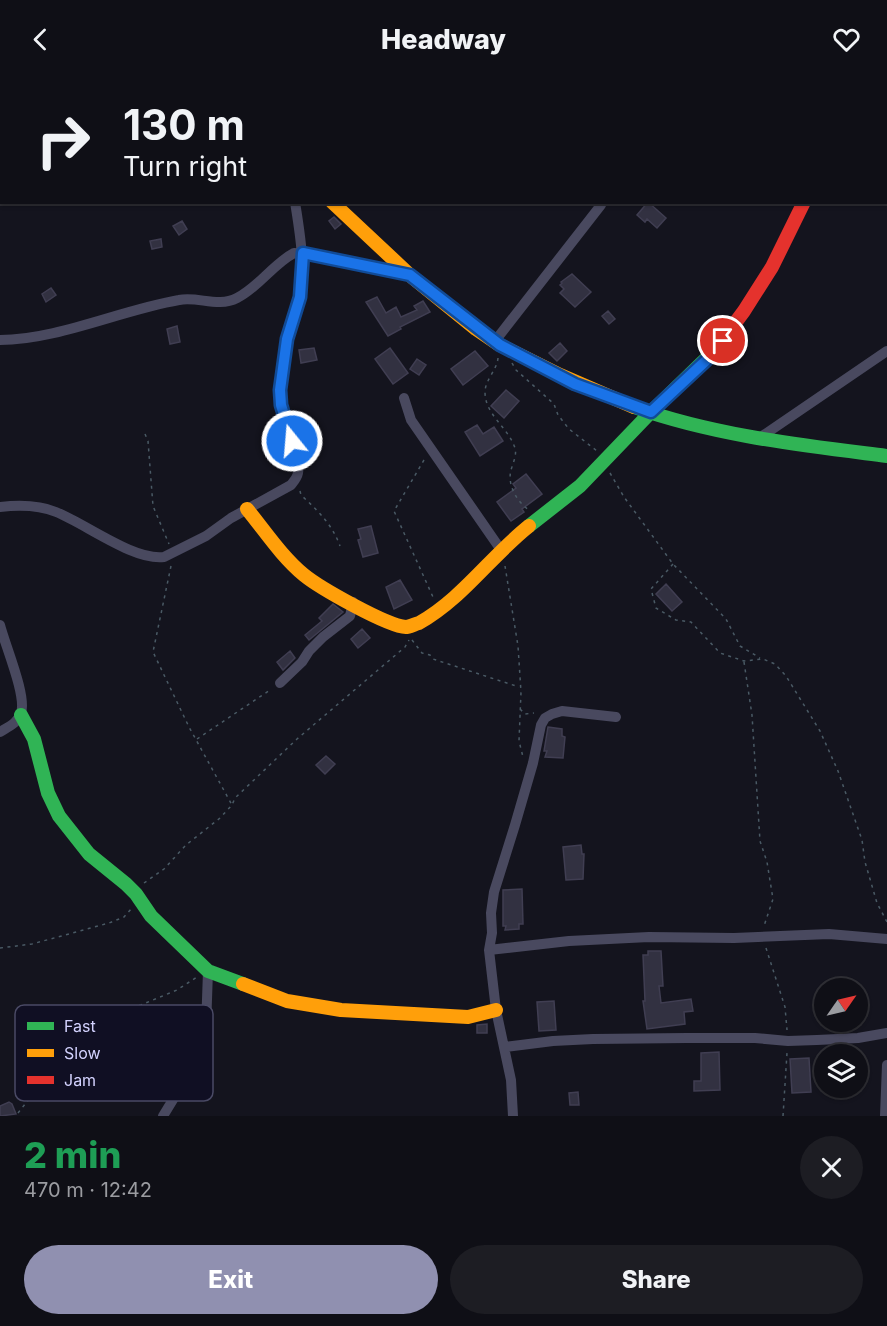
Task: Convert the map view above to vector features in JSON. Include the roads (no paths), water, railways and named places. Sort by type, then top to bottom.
[{"type":"street","points":[[0,507],[27,506],[56,512],[129,550],[148,556],[164,557],[206,536],[247,509],[285,489],[296,479],[298,461],[281,405],[280,390],[287,339],[300,297],[303,253],[295,204]]},
{"type":"street","points":[[334,204],[410,275],[498,343],[575,384],[702,428],[758,439],[887,456]]},
{"type":"street","points":[[247,509],[298,570],[314,581],[382,621],[407,627],[418,623],[473,580],[499,553],[580,486],[605,462],[626,436],[712,355],[772,267],[803,204]]},
{"type":"street","points":[[498,343],[601,205]]},
{"type":"street","points":[[0,340],[57,332],[121,313],[179,300],[200,299],[219,303],[229,302],[257,284],[286,257],[294,253],[410,275]]},
{"type":"street","points":[[758,439],[887,351]]},
{"type":"street","points":[[404,398],[411,420],[499,553]]},
{"type":"street","points":[[280,683],[323,637],[350,616],[353,602]]},
{"type":"street","points":[[0,625],[22,701],[21,715],[16,722],[0,732]]},
{"type":"street","points":[[513,1116],[511,1080],[496,1010],[489,950],[494,892],[533,763],[541,725],[545,718],[562,711],[616,717]]},
{"type":"street","points":[[21,715],[34,739],[48,793],[59,816],[89,854],[138,897],[151,916],[208,971],[287,1001],[340,1010],[442,1017],[468,1017],[496,1010]]},
{"type":"street","points":[[489,950],[599,939],[649,937],[734,938],[829,934],[887,939]]},
{"type":"street","points":[[207,1005],[208,971]]},
{"type":"street","points":[[505,1047],[593,1039],[755,1038],[788,1041],[858,1038],[887,1033]]},
{"type":"street","points":[[885,1116],[887,1065]]},
{"type":"street","points":[[163,1116],[172,1101]]}]
